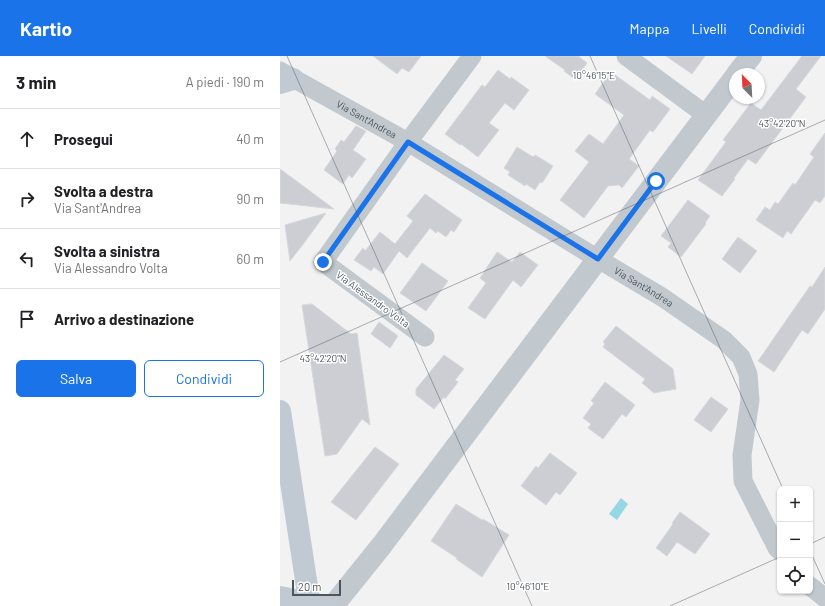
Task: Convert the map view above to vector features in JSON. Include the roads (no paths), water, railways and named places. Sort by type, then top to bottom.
[{"type":"main road","points":[[280,411],[310,606]]},
{"type":"main road","points":[[280,597],[326,606]]},
{"type":"street","points":[[408,142],[472,56]]},
{"type":"street","points":[[626,56],[706,115]]},
{"type":"street","points":[[742,68],[751,56]]},
{"type":"street","name":"Via Sant'Andrea","points":[[284,78],[408,142],[662,297],[724,340],[741,357],[748,374],[750,400],[742,455],[743,481],[777,548]]},
{"type":"street","points":[[333,606],[382,545],[729,85]]},
{"type":"street","name":"Via Alessandro Volta","points":[[408,142],[323,262],[425,337]]},
{"type":"street","points":[[813,588],[825,598]]},
{"type":"water","points":[[621,498],[628,504],[617,520],[609,514]]}]
